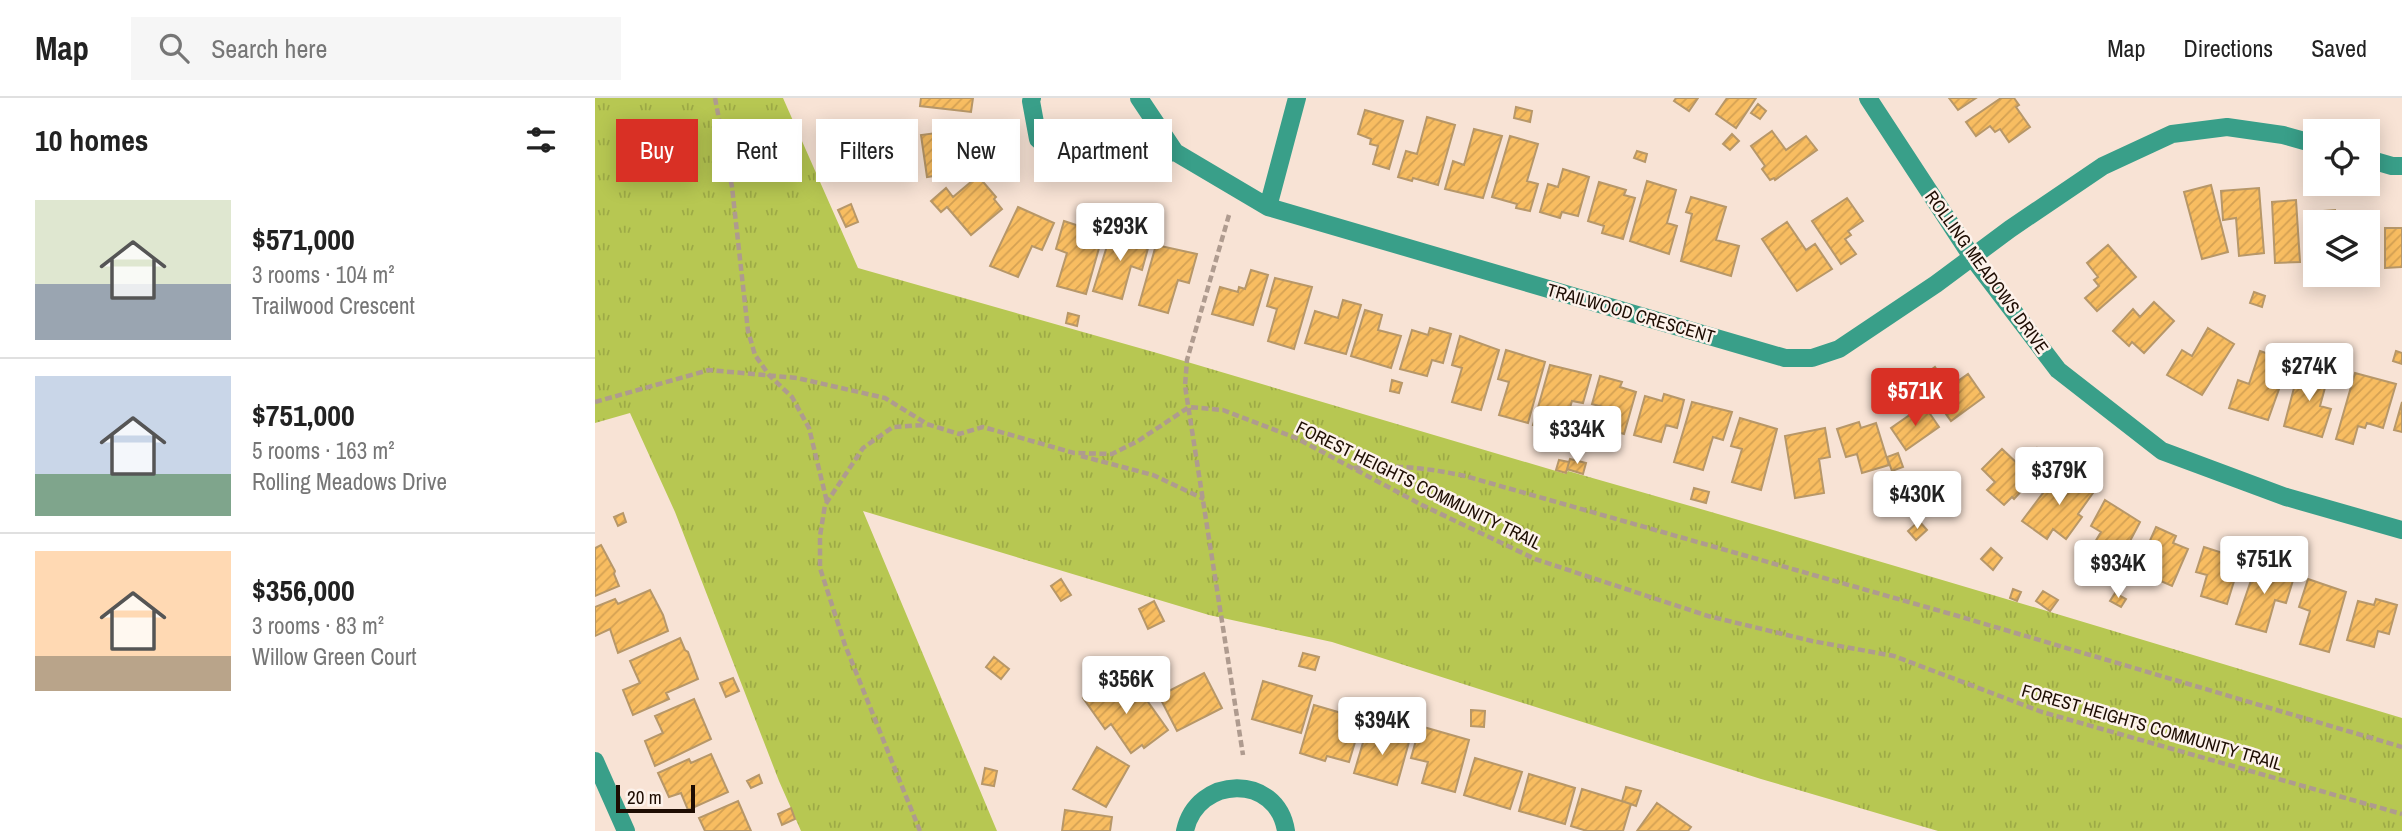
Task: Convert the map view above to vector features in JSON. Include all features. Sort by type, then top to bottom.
[{"type":"street","points":[[1033,98],[1031,101],[1038,139],[1059,158],[1092,167],[1175,152]]},
{"type":"street","name":"TRAILWOOD CRESCENT","points":[[1139,98],[1175,152],[1269,207],[1785,358],[1812,358],[1839,349],[2103,166],[2172,134],[2227,127],[2303,141]]},
{"type":"street","points":[[1269,207],[1297,98]]},
{"type":"street","name":"ROLLING MEADOWS DRIVE","points":[[1868,98],[1972,257],[2058,370],[2162,451],[2286,497],[2402,530]]},
{"type":"street","points":[[2380,162],[2402,166]]},
{"type":"street","points":[[595,761],[626,831]]},
{"type":"street","points":[[1185,831],[1195,807],[1212,793],[1225,788],[1243,788],[1255,791],[1270,800],[1284,820],[1286,831]]},
{"type":"path","points":[[715,98],[732,187],[748,331],[755,355],[769,375],[792,397],[809,428],[826,504]]},
{"type":"path","points":[[1229,215],[1187,360],[1185,386],[1243,755]]},
{"type":"path","points":[[595,402],[709,370],[797,378],[885,398],[927,424],[959,434],[983,427],[1153,475],[1204,499]]},
{"type":"path","points":[[1074,453],[1112,454],[1139,441],[1189,407]]},
{"type":"path","name":"FOREST HEIGHTS COMMUNITY TRAIL","points":[[1189,407],[1223,410],[1296,438],[1422,505],[1535,559],[1721,619],[1812,641],[1894,656],[2042,712],[2402,814]]},
{"type":"path","points":[[919,831],[845,645],[820,568],[820,536],[826,504],[863,448],[893,427],[927,424]]},
{"type":"path","points":[[1352,468],[1426,467],[1477,479],[2402,747]]},
{"type":"green space","points":[[595,98],[783,98],[792,119],[712,119],[712,182],[802,182],[802,141],[816,173],[816,182],[820,182],[858,268],[1566,474],[1568,471],[1777,531],[2402,718],[2402,831],[1938,831],[1761,779],[1332,642],[1209,615],[863,511],[997,831],[801,831],[675,512],[630,413],[595,423]]},
{"type":"building","points":[[921,98],[973,98],[971,112],[920,106]]},
{"type":"building","points":[[1676,98],[1698,98],[1689,111],[1674,101]]},
{"type":"building","points":[[1727,98],[1756,98],[1736,128],[1716,114]]},
{"type":"building","points":[[1949,98],[1976,98],[1958,110]]},
{"type":"building","points":[[2001,98],[2014,98],[2019,105],[2016,107],[2030,127],[2009,142],[2000,129],[1995,132],[1990,126],[1976,136],[1966,122]]},
{"type":"building","points":[[1758,104],[1766,111],[1760,119],[1751,113]]},
{"type":"building","points":[[1516,107],[1532,111],[1530,122],[1514,118]]},
{"type":"building","points":[[1365,110],[1403,121],[1389,169],[1373,164],[1378,146],[1370,144],[1371,139],[1358,134]]},
{"type":"building","points":[[1427,117],[1455,125],[1438,185],[1398,177],[1406,151],[1417,154]]},
{"type":"building","points":[[1474,129],[1502,136],[1483,198],[1445,189],[1453,161],[1464,165]]},
{"type":"building","points":[[1772,131],[1786,150],[1806,136],[1817,150],[1775,180],[1770,180],[1762,169],[1765,166],[1751,146]]},
{"type":"building","points":[[932,134],[932,176],[927,177],[921,135]]},
{"type":"building","points":[[1732,134],[1739,141],[1730,150],[1723,144]]},
{"type":"building","points":[[1510,136],[1538,144],[1527,181],[1538,184],[1530,211],[1492,197]]},
{"type":"building","points":[[1637,151],[1647,154],[1645,162],[1634,158]]},
{"type":"building","points":[[1563,169],[1589,177],[1578,216],[1562,212],[1560,218],[1540,212],[1548,184],[1558,187]]},
{"type":"building","points":[[1647,181],[1676,190],[1667,223],[1677,226],[1669,254],[1630,241]]},
{"type":"building","points":[[971,182],[983,182],[1002,209],[971,235],[947,207],[941,212],[931,201],[946,188],[953,197]]},
{"type":"building","points":[[1599,182],[1626,190],[1624,195],[1635,198],[1623,239],[1602,233],[1604,226],[1588,221]]},
{"type":"building","points":[[2211,185],[2228,252],[2202,259],[2184,192]]},
{"type":"building","points":[[2259,188],[2264,253],[2239,256],[2236,218],[2223,220],[2221,191]]},
{"type":"building","points":[[1691,197],[1726,207],[1716,240],[1739,246],[1731,276],[1681,261],[1692,214],[1686,212]]},
{"type":"building","points":[[1847,198],[1863,221],[1848,231],[1851,235],[1845,239],[1856,254],[1841,264],[1812,221]]},
{"type":"building","points":[[2296,200],[2300,262],[2275,263],[2272,202]]},
{"type":"building","points":[[851,204],[858,222],[846,227],[838,210]]},
{"type":"building","points":[[1018,207],[1054,223],[1042,250],[1032,246],[1018,277],[990,266]]},
{"type":"building","points":[[1064,221],[1103,234],[1086,294],[1057,286],[1067,253],[1056,249]]},
{"type":"building","points":[[1787,222],[1806,250],[1815,244],[1832,269],[1797,291],[1762,239]]},
{"type":"building","points":[[2385,228],[2402,228],[2402,267],[2385,268]]},
{"type":"building","points":[[1112,230],[1150,241],[1142,270],[1131,266],[1122,299],[1093,291]]},
{"type":"building","points":[[1156,245],[1197,254],[1189,283],[1178,280],[1168,313],[1139,305]]},
{"type":"building","points":[[2108,245],[2136,277],[2097,311],[2085,298],[2099,286],[2094,280],[2098,277],[2087,263]]},
{"type":"building","points":[[1251,270],[1268,275],[1253,325],[1212,314],[1220,287],[1238,292],[1239,287],[1245,289]]},
{"type":"building","points":[[1275,278],[1312,287],[1294,349],[1268,341],[1277,309],[1267,306]]},
{"type":"building","points":[[2254,292],[2265,296],[2262,307],[2250,303]]},
{"type":"building","points":[[1343,300],[1361,305],[1346,354],[1305,343],[1315,311],[1338,318]]},
{"type":"building","points":[[2154,302],[2174,321],[2144,353],[2132,342],[2129,346],[2113,331],[2133,309],[2140,317]]},
{"type":"building","points":[[1365,310],[1382,315],[1378,330],[1401,336],[1391,368],[1351,356]]},
{"type":"building","points":[[1068,313],[1079,316],[1077,326],[1066,323]]},
{"type":"building","points":[[1430,328],[1451,334],[1443,363],[1432,360],[1427,376],[1400,369],[1412,330],[1428,335]]},
{"type":"building","points":[[2208,328],[2234,344],[2202,395],[2167,375],[2182,350],[2192,356]]},
{"type":"building","points":[[1460,336],[1499,350],[1481,410],[1452,402],[1462,368],[1452,365]]},
{"type":"building","points":[[1506,350],[1545,362],[1528,423],[1499,415],[1509,382],[1498,379]]},
{"type":"building","points":[[2260,351],[2289,361],[2268,420],[2229,408],[2238,380],[2249,384]]},
{"type":"building","points":[[2396,351],[2402,353],[2402,364],[2393,361]]},
{"type":"building","points":[[1550,365],[1591,375],[1583,403],[1572,401],[1562,434],[1533,425]]},
{"type":"building","points":[[2300,365],[2329,373],[2320,406],[2331,409],[2322,437],[2284,426]]},
{"type":"building","points":[[1935,367],[1946,383],[1952,379],[1955,383],[1968,374],[1984,397],[1951,421],[1920,378]]},
{"type":"building","points":[[2355,373],[2396,384],[2383,428],[2367,423],[2365,428],[2358,426],[2353,444],[2336,439]]},
{"type":"building","points":[[1600,376],[1622,382],[1620,387],[1636,392],[1624,434],[1597,426],[1603,407],[1592,404]]},
{"type":"building","points":[[1392,380],[1402,383],[1399,393],[1390,391]]},
{"type":"building","points":[[1664,394],[1684,400],[1677,428],[1666,425],[1661,442],[1634,435],[1645,396],[1662,401]]},
{"type":"building","points":[[1692,402],[1732,412],[1723,440],[1713,437],[1703,470],[1674,462]]},
{"type":"building","points":[[2402,402],[2402,432],[2394,430]]},
{"type":"building","points":[[1924,405],[1939,427],[1906,450],[1891,428]]},
{"type":"building","points":[[1740,418],[1777,429],[1761,490],[1732,482],[1742,449],[1731,446]]},
{"type":"building","points":[[1859,422],[1861,428],[1876,423],[1889,465],[1862,473],[1857,454],[1846,457],[1837,429]]},
{"type":"building","points":[[1825,428],[1830,457],[1819,459],[1824,493],[1795,498],[1785,436]]},
{"type":"building","points":[[2037,448],[2050,460],[2014,499],[2012,497],[2004,505],[1987,490],[1995,482],[1982,469],[2002,449],[2020,466]]},
{"type":"building","points":[[1898,453],[1903,467],[1892,471],[1887,457]]},
{"type":"building","points":[[1570,459],[1586,463],[1583,474],[1567,469]]},
{"type":"building","points":[[1559,460],[1569,462],[1566,473],[1556,470]]},
{"type":"building","points":[[2061,469],[2093,493],[2078,514],[2082,517],[2066,539],[2053,529],[2047,539],[2022,521]]},
{"type":"building","points":[[1694,488],[1709,492],[1706,503],[1691,499]]},
{"type":"building","points":[[2105,500],[2140,522],[2129,543],[2132,545],[2126,557],[2122,554],[2109,577],[2083,562],[2101,532],[2091,526]]},
{"type":"building","points":[[623,513],[626,522],[618,526],[614,517]]},
{"type":"building","points":[[1919,521],[1927,530],[1916,540],[1908,531]]},
{"type":"building","points":[[2156,527],[2176,536],[2173,543],[2188,549],[2172,586],[2147,575],[2154,558],[2144,554]]},
{"type":"building","points":[[601,545],[615,571],[619,586],[595,596],[595,548]]},
{"type":"building","points":[[2204,547],[2226,554],[2223,561],[2239,565],[2227,604],[2201,596],[2207,575],[2196,572]]},
{"type":"building","points":[[1991,548],[2002,558],[1993,570],[1981,559]]},
{"type":"building","points":[[2257,563],[2295,574],[2286,603],[2275,600],[2266,632],[2236,624]]},
{"type":"building","points":[[1061,579],[1071,595],[1061,601],[1051,586]]},
{"type":"building","points":[[2308,579],[2346,592],[2329,652],[2300,644],[2310,611],[2299,607]]},
{"type":"building","points":[[2013,589],[2021,592],[2017,601],[2010,598]]},
{"type":"building","points":[[650,590],[668,631],[618,653],[610,629],[595,636],[595,607],[615,599],[618,604]]},
{"type":"building","points":[[2043,591],[2058,600],[2050,611],[2036,601]]},
{"type":"building","points":[[2115,593],[2126,599],[2121,607],[2110,601]]},
{"type":"building","points":[[2376,599],[2397,605],[2389,634],[2378,631],[2374,647],[2347,640],[2358,601],[2374,605]]},
{"type":"building","points":[[1154,601],[1164,621],[1148,629],[1139,609]]},
{"type":"building","points":[[680,638],[698,679],[666,693],[669,699],[633,715],[623,690],[640,683],[630,661]]},
{"type":"building","points":[[1303,653],[1319,657],[1315,670],[1299,666]]},
{"type":"building","points":[[994,657],[1009,669],[1001,679],[986,667]]},
{"type":"building","points":[[1204,673],[1222,708],[1177,731],[1159,696]]},
{"type":"building","points":[[1113,677],[1126,696],[1123,699],[1127,706],[1143,695],[1168,730],[1144,748],[1142,745],[1131,753],[1111,724],[1105,729],[1083,698]]},
{"type":"building","points":[[733,678],[739,691],[726,697],[720,683]]},
{"type":"building","points":[[1263,681],[1312,696],[1301,733],[1252,719]]},
{"type":"building","points":[[694,699],[711,739],[655,766],[645,741],[663,733],[655,716]]},
{"type":"building","points":[[1314,705],[1362,719],[1349,762],[1327,756],[1325,761],[1300,753]]},
{"type":"building","points":[[1471,710],[1485,711],[1484,727],[1471,726]]},
{"type":"building","points":[[1420,726],[1469,740],[1455,792],[1422,783],[1428,762],[1411,758]]},
{"type":"building","points":[[1367,729],[1409,742],[1397,785],[1354,773]]},
{"type":"building","points":[[1097,747],[1129,766],[1106,807],[1073,789]]},
{"type":"building","points":[[711,754],[728,792],[688,810],[681,793],[669,797],[658,773],[689,759],[691,763]]},
{"type":"building","points":[[1475,758],[1522,772],[1510,809],[1464,795]]},
{"type":"building","points":[[985,768],[997,771],[994,786],[982,784]]},
{"type":"building","points":[[1529,774],[1575,788],[1565,824],[1519,811]]},
{"type":"building","points":[[759,775],[762,783],[751,788],[747,781]]},
{"type":"building","points":[[1626,787],[1641,791],[1636,806],[1622,801]]},
{"type":"building","points":[[1582,789],[1631,804],[1623,831],[1587,831],[1571,826]]},
{"type":"building","points":[[738,801],[751,831],[705,831],[699,818]]},
{"type":"building","points":[[1657,803],[1691,827],[1688,831],[1637,831]]},
{"type":"building","points":[[791,808],[795,819],[782,825],[778,814]]},
{"type":"building","points":[[1065,810],[1112,817],[1110,831],[1062,831]]}]
